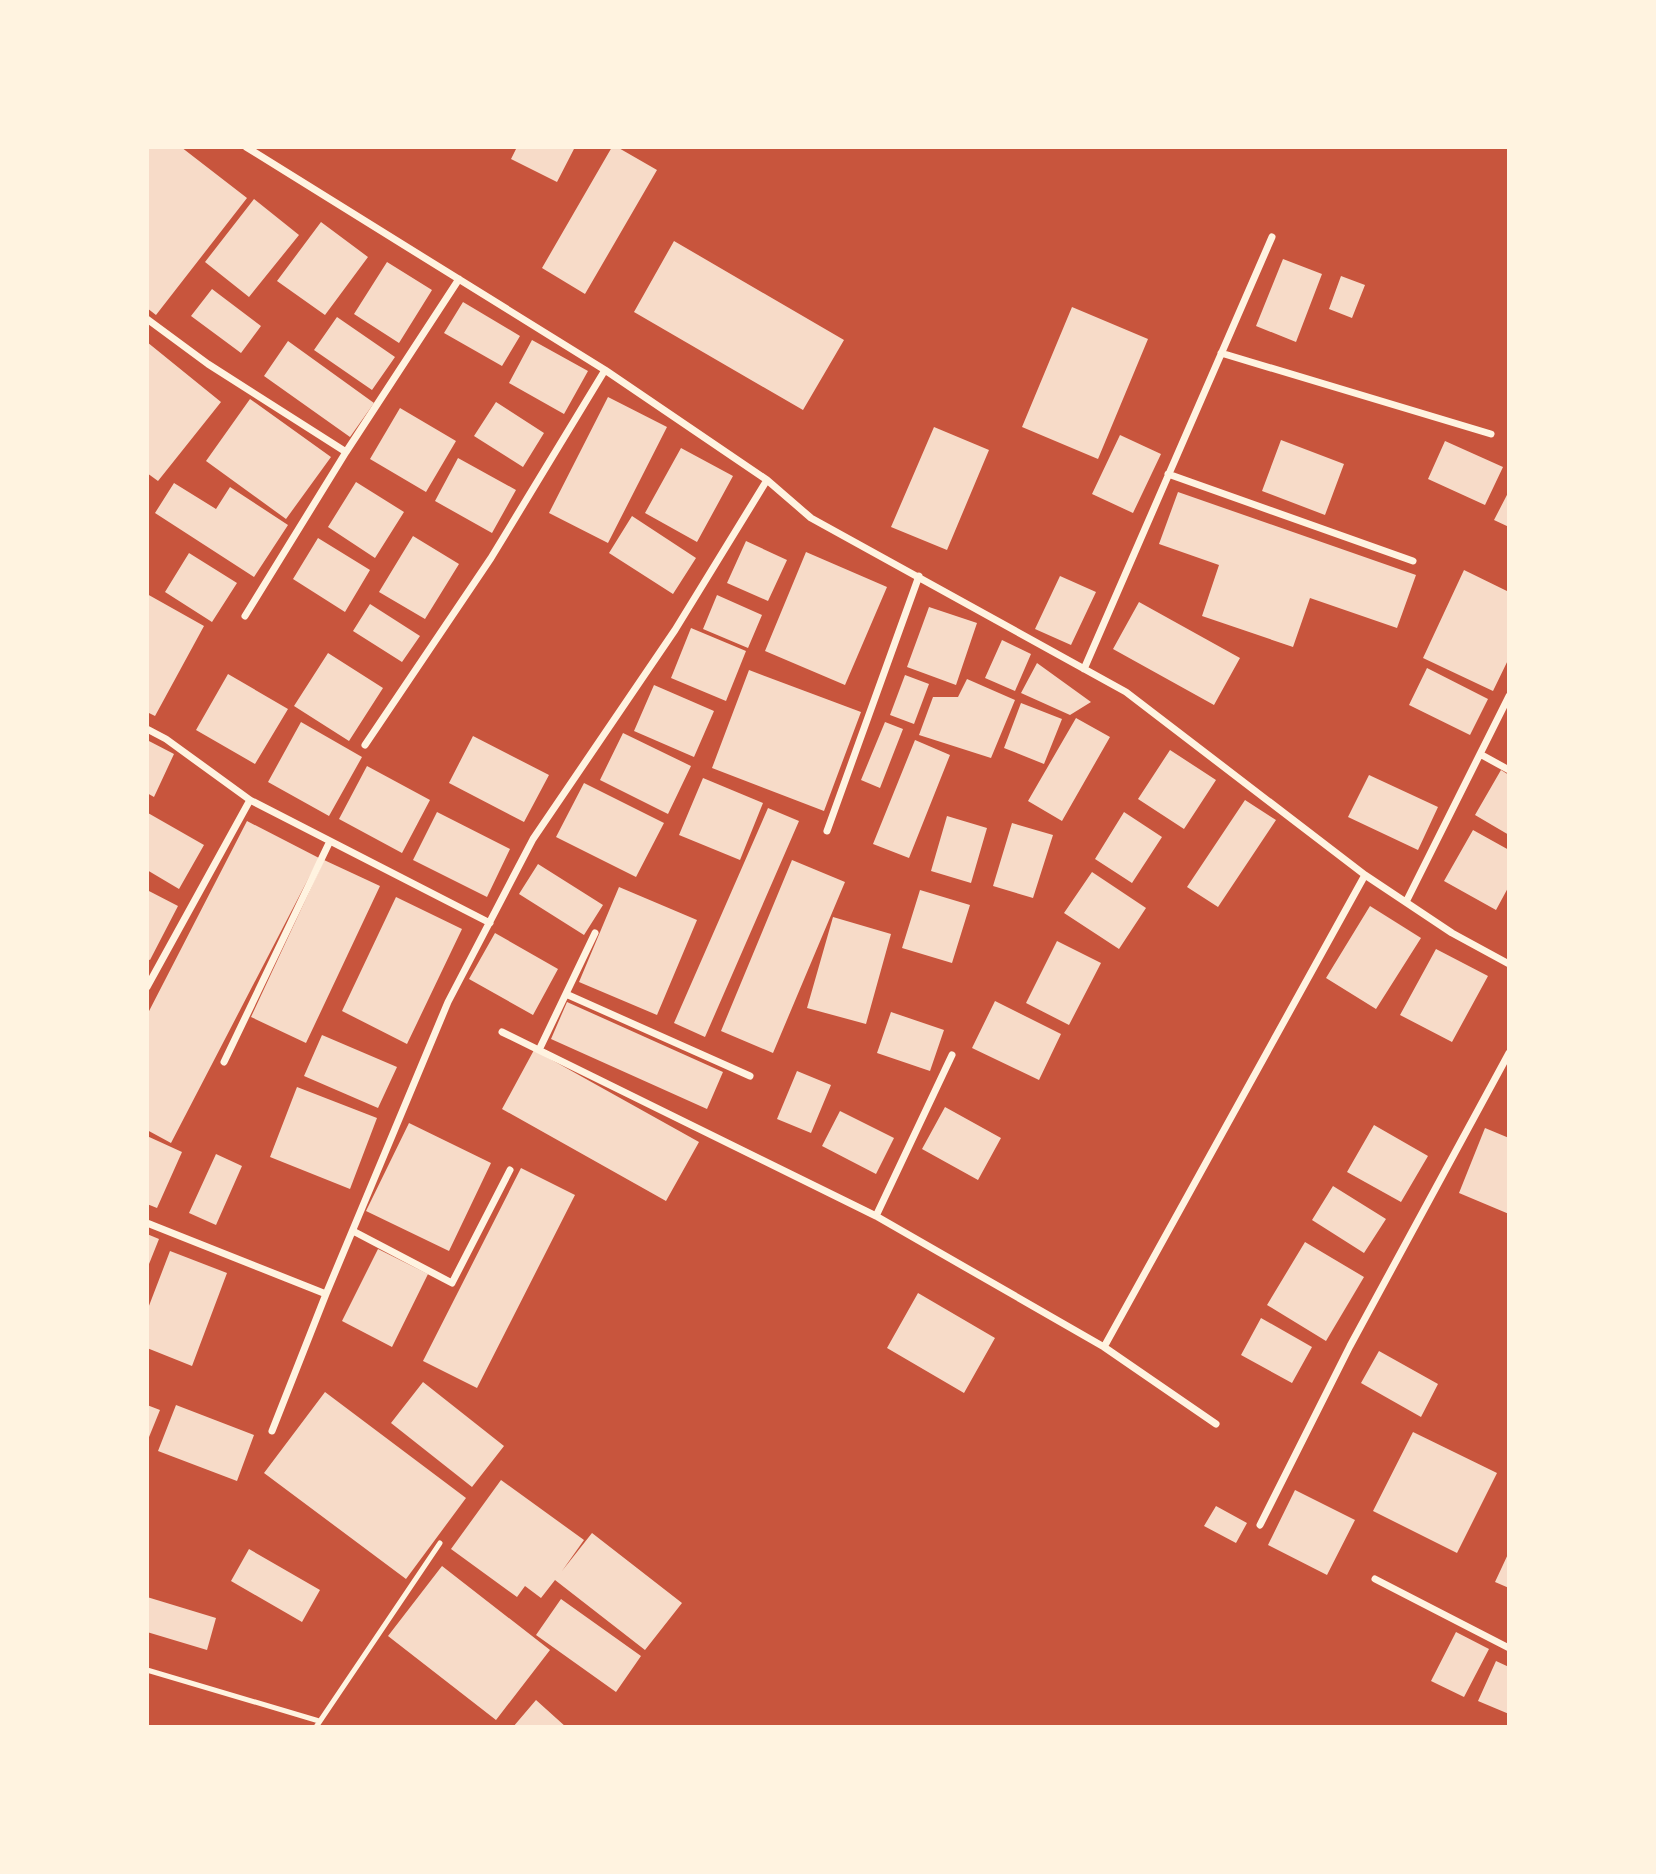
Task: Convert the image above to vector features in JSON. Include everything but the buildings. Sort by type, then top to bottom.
[{"type":"street","points":[[246,147],[606,370],[766,480],[811,518],[1126,692],[1365,875],[1452,933],[1509,964]]},
{"type":"street","points":[[1084,669],[1272,237]]},
{"type":"street","points":[[245,616],[346,453],[459,279]]},
{"type":"street","points":[[147,319],[208,364],[346,453]]},
{"type":"street","points":[[1221,354],[1491,434]]},
{"type":"street","points":[[365,745],[491,558],[606,370]]},
{"type":"street","points":[[1168,474],[1413,561]]},
{"type":"street","points":[[272,1431],[326,1294],[449,1002],[533,839],[676,630],[766,480]]},
{"type":"street","points":[[827,831],[919,576]]},
{"type":"street","points":[[1406,902],[1509,696]]},
{"type":"street","points":[[147,729],[166,739],[250,800],[490,923]]},
{"type":"street","points":[[1480,754],[1509,770]]},
{"type":"street","points":[[147,987],[250,800]]},
{"type":"street","points":[[224,1062],[330,841]]},
{"type":"street","points":[[1104,1347],[1365,875]]},
{"type":"street","points":[[539,1050],[595,933]]},
{"type":"street","points":[[566,994],[750,1076]]},
{"type":"street","points":[[502,1032],[876,1216],[1104,1347],[1216,1424]]},
{"type":"street","points":[[1261,1525],[1350,1346],[1509,1053]]},
{"type":"street","points":[[876,1216],[952,1055]]},
{"type":"street","points":[[352,1231],[452,1283],[510,1170]]},
{"type":"street","points":[[147,1223],[326,1294]]},
{"type":"street","points":[[1375,1579],[1509,1648]]},
{"type":"lane","points":[[147,1670],[317,1724],[440,1543]]}]
